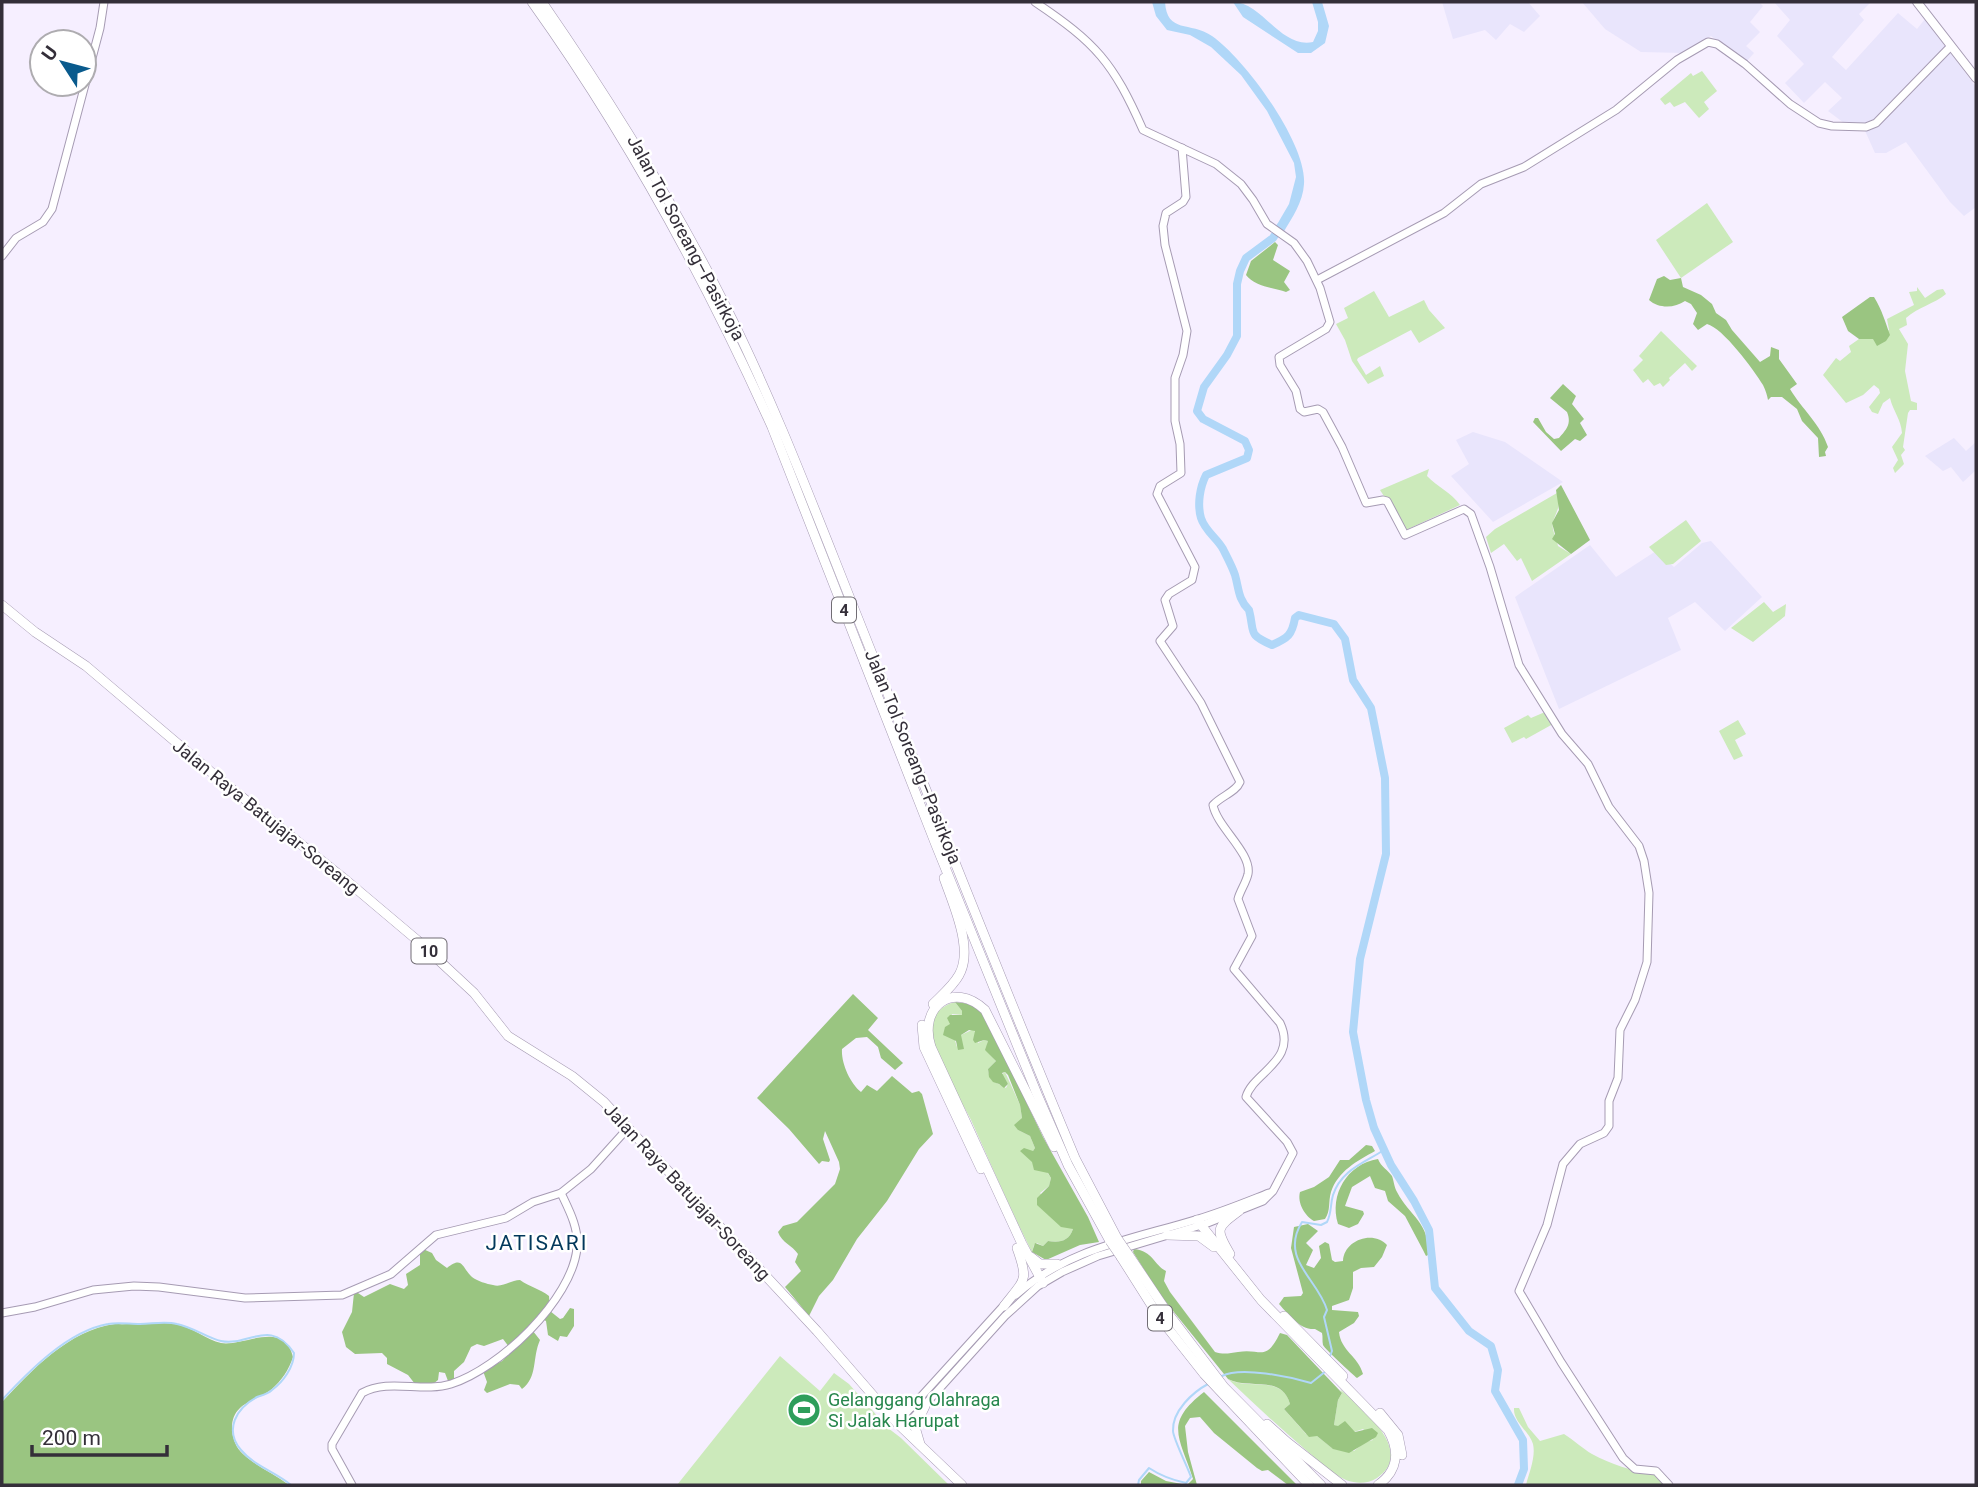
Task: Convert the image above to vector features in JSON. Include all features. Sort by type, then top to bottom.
[{"type":"highway","name":"Jalan Tol Soreang–Pasirkoja","points":[[532,2],[593,92],[652,188],[728,332],[772,427],[936,845],[1068,1165],[1124,1256],[1223,1388]]},
{"type":"highway","name":"Jalan Tol Soreang–Pasirkoja","points":[[542,2],[630,134],[731,318],[793,458],[1074,1158],[1114,1240]]},
{"type":"highway","name":"Jalan Raya Batujajar-Soreang","points":[[2,605],[35,632],[86,666],[216,777],[347,881],[464,982],[508,1036],[572,1076],[604,1102],[625,1132],[821,1336],[900,1426],[962,1485]]},
{"type":"highway","points":[[936,845],[961,928],[964,958],[958,977],[926,1012],[922,1036],[931,1063],[1038,1281]]},
{"type":"highway","points":[[1004,1306],[1024,1279],[1020,1246],[931,1047],[927,1026],[930,1016],[940,1004],[961,996],[975,1001],[985,1010],[1056,1150],[1068,1165]]},
{"type":"highway","points":[[1233,1258],[1220,1237],[1219,1229],[1239,1211]]},
{"type":"highway","points":[[1201,1222],[1318,1356]]},
{"type":"highway","points":[[1201,1222],[1261,1300],[1389,1422],[1398,1435],[1402,1458],[1390,1485]]},
{"type":"highway","points":[[1167,1235],[1199,1236],[1212,1245],[1239,1273]]},
{"type":"highway","points":[[1020,1246],[1037,1263],[1057,1264]]},
{"type":"highway","points":[[1337,1374],[1393,1439],[1396,1461],[1387,1478],[1378,1485]]},
{"type":"highway","points":[[1223,1388],[1309,1485]]},
{"type":"highway","points":[[1223,1388],[1321,1485]]},
{"type":"highway","points":[[1223,1388],[1286,1443],[1342,1485]]},
{"type":"highway","points":[[881,1405],[899,1413],[923,1402]]},
{"type":"highway","points":[[920,1446],[915,1427],[923,1402]]},
{"type":"main road","points":[[1917,2],[1976,78]]},
{"type":"street","points":[[2,256],[16,238],[43,222],[52,209],[99,34],[104,2]]},
{"type":"street","points":[[1035,2],[1082,36],[1105,58],[1125,89],[1143,130],[1216,164],[1237,180],[1270,227],[1294,243],[1305,257],[1317,280],[1329,314],[1329,326],[1278,358],[1296,391],[1300,409],[1304,412],[1318,409],[1323,412],[1342,447],[1366,503],[1385,500],[1405,536],[1459,510],[1464,509],[1471,514],[1519,664],[1562,734],[1588,764],[1609,807],[1642,852],[1649,893],[1647,962],[1635,1000],[1620,1030],[1618,1078],[1609,1101],[1609,1126],[1604,1133],[1580,1144],[1563,1164],[1547,1225],[1519,1291],[1554,1352],[1623,1458],[1635,1469],[1656,1471],[1669,1485]]},
{"type":"street","points":[[1317,280],[1444,213],[1477,187],[1524,167],[1610,114],[1677,60],[1708,42],[1717,44],[1745,64],[1790,104],[1819,123],[1866,127],[1876,123],[1951,46]]},
{"type":"street","points":[[900,1426],[1057,1264],[1108,1244],[1201,1222],[1263,1201],[1273,1191],[1292,1157],[1293,1150],[1246,1097],[1250,1089],[1276,1062],[1284,1033],[1280,1023],[1235,972],[1234,967],[1252,936],[1238,899],[1248,875],[1248,864],[1219,821],[1213,805],[1238,787],[1240,782],[1202,703],[1160,641],[1173,626],[1165,600],[1169,594],[1192,580],[1195,567],[1158,500],[1157,491],[1160,486],[1181,473],[1180,444],[1175,421],[1175,377],[1187,331],[1164,245],[1163,226],[1166,213],[1186,197],[1182,148]]},
{"type":"street","points":[[2,1313],[35,1307],[93,1290],[134,1286],[159,1286],[245,1298],[342,1295],[391,1274],[436,1235],[506,1218],[533,1202],[561,1193],[591,1169],[625,1132]]},
{"type":"street","points":[[923,1402],[1004,1306],[1038,1281],[1098,1256],[1201,1222],[1273,1191]]},
{"type":"street","points":[[352,1485],[332,1449],[332,1444],[362,1393],[379,1387],[436,1388],[459,1381],[507,1352],[561,1293],[572,1271],[577,1247],[574,1222],[561,1193]]},
{"type":"shaded area","points":[[1442,2],[1528,2],[1540,16],[1524,32],[1510,24],[1496,40],[1485,30],[1453,39]]},
{"type":"shaded area","points":[[1582,2],[1759,2],[1763,6],[1750,22],[1760,32],[1746,46],[1754,53],[1746,62],[1711,36],[1683,53],[1641,52],[1605,29]]},
{"type":"shaded area","points":[[1774,2],[1871,2],[1859,14],[1864,20],[1832,57],[1846,70],[1898,13],[1917,29],[1925,19],[1976,87],[1976,207],[1964,216],[1950,202],[1906,142],[1886,153],[1875,153],[1862,124],[1844,123],[1828,111],[1842,98],[1825,82],[1804,103],[1785,83],[1804,64],[1777,36],[1790,20]]},
{"type":"shaded area","points":[[1473,432],[1505,442],[1563,482],[1493,522],[1451,476],[1469,464],[1456,440]]},
{"type":"shaded area","points":[[1954,438],[1966,451],[1976,442],[1976,470],[1963,482],[1951,467],[1943,471],[1925,456]]},
{"type":"shaded area","points":[[1711,541],[1762,597],[1725,631],[1695,602],[1668,618],[1681,650],[1559,709],[1515,597],[1590,545],[1616,577],[1656,551],[1674,567],[1702,543]]},
{"type":"green space","points":[[1702,71],[1717,91],[1704,102],[1709,109],[1699,118],[1685,102],[1674,107],[1670,102],[1665,105],[1660,99],[1691,73],[1693,76]]},
{"type":"green space","points":[[1707,203],[1733,242],[1681,278],[1656,240]]},
{"type":"green space","points":[[1275,242],[1278,245],[1273,260],[1290,271],[1284,282],[1290,290],[1286,292],[1259,284],[1246,275],[1251,261]]},
{"type":"green space","points":[[1664,276],[1670,280],[1681,278],[1683,287],[1701,295],[1712,304],[1716,313],[1726,320],[1760,362],[1770,356],[1771,347],[1779,350],[1779,359],[1797,384],[1790,389],[1825,439],[1828,447],[1826,456],[1819,457],[1818,438],[1802,421],[1797,409],[1782,397],[1771,397],[1768,400],[1759,378],[1721,333],[1707,324],[1698,330],[1693,324],[1697,313],[1691,304],[1685,301],[1672,306],[1662,306],[1649,300],[1657,279]]},
{"type":"green space","points":[[1917,287],[1925,298],[1937,290],[1943,289],[1946,294],[1911,314],[1906,318],[1907,325],[1899,329],[1908,344],[1905,371],[1911,401],[1917,403],[1917,410],[1910,410],[1908,413],[1903,447],[1905,450],[1901,455],[1904,464],[1895,473],[1893,468],[1898,460],[1892,447],[1902,433],[1890,398],[1883,403],[1878,414],[1872,412],[1869,407],[1880,393],[1874,385],[1863,395],[1846,403],[1823,375],[1836,358],[1840,361],[1851,352],[1849,346],[1859,339],[1873,339],[1889,330],[1887,319],[1914,305],[1909,292],[1917,291]]},
{"type":"green space","points":[[1374,291],[1389,317],[1424,300],[1445,328],[1419,343],[1411,330],[1358,358],[1366,375],[1380,366],[1384,376],[1368,384],[1352,361],[1336,324],[1348,318],[1344,308]]},
{"type":"green space","points":[[1870,297],[1874,297],[1877,302],[1890,335],[1877,346],[1873,339],[1859,339],[1848,331],[1842,317]]},
{"type":"green space","points":[[1661,331],[1697,366],[1692,371],[1685,363],[1663,387],[1660,383],[1654,386],[1648,379],[1643,383],[1633,370],[1643,360],[1639,356]]},
{"type":"green space","points":[[1563,384],[1576,396],[1572,404],[1584,419],[1580,423],[1587,435],[1580,441],[1575,439],[1561,451],[1533,422],[1538,418],[1546,432],[1554,439],[1564,432],[1569,423],[1567,412],[1550,398]]},
{"type":"green space","points":[[1429,469],[1427,476],[1460,505],[1406,530],[1380,490]]},
{"type":"green space","points":[[1561,485],[1590,540],[1571,554],[1552,539],[1555,534],[1552,523],[1559,510],[1556,490]]},
{"type":"green space","points":[[1557,493],[1559,505],[1553,531],[1558,546],[1571,554],[1532,581],[1521,558],[1517,561],[1504,544],[1491,553],[1486,537]]},
{"type":"green space","points":[[1686,520],[1701,541],[1673,564],[1666,565],[1649,547]]},
{"type":"green space","points":[[1764,602],[1773,612],[1786,604],[1785,616],[1753,642],[1731,628]]},
{"type":"green space","points":[[1545,712],[1553,724],[1526,739],[1524,737],[1512,743],[1504,728],[1528,715],[1531,718]]},
{"type":"green space","points":[[1738,720],[1746,734],[1735,740],[1743,756],[1734,760],[1719,731]]},
{"type":"green space","points":[[853,994],[878,1018],[868,1030],[903,1063],[895,1070],[881,1058],[878,1047],[867,1037],[856,1038],[842,1049],[850,1078],[861,1092],[867,1085],[877,1091],[892,1076],[912,1093],[919,1091],[933,1134],[919,1149],[887,1201],[857,1239],[809,1316],[785,1287],[801,1271],[795,1262],[798,1254],[778,1232],[783,1226],[797,1222],[835,1184],[840,1169],[839,1162],[825,1131],[823,1139],[830,1160],[819,1164],[757,1098]]},
{"type":"green space","points":[[955,1002],[962,1011],[962,1015],[952,1014],[950,1024],[957,1047],[961,1035],[974,1029],[978,1043],[988,1041],[986,1050],[996,1061],[988,1069],[990,1077],[1006,1088],[1008,1084],[1001,1075],[1005,1072],[1020,1105],[1022,1118],[1018,1130],[1030,1136],[1035,1148],[1033,1151],[1051,1178],[1049,1186],[1040,1193],[1073,1229],[1064,1240],[1048,1241],[1043,1246],[1037,1243],[1032,1252],[971,1120],[939,1063],[931,1039],[933,1018],[946,1005]]},
{"type":"green space","points":[[955,1002],[971,1004],[984,1014],[1043,1137],[1099,1242],[1080,1245],[1046,1260],[1032,1252],[1035,1243],[1043,1246],[1048,1241],[1064,1240],[1073,1229],[1061,1227],[1037,1205],[1037,1198],[1049,1186],[1051,1178],[1048,1173],[1034,1170],[1032,1162],[1020,1151],[1024,1148],[1033,1151],[1035,1148],[1030,1136],[1014,1125],[1022,1118],[1020,1105],[1008,1075],[1002,1073],[1008,1084],[1004,1088],[989,1077],[988,1069],[996,1061],[985,1050],[988,1041],[975,1043],[975,1031],[969,1030],[961,1035],[964,1049],[958,1050],[956,1041],[943,1035],[945,1027],[950,1024],[947,1018],[950,1015],[962,1015]]},
{"type":"green space","points":[[1366,1145],[1372,1146],[1375,1151],[1338,1178],[1331,1192],[1325,1219],[1311,1219],[1301,1205],[1300,1192],[1329,1177],[1340,1160],[1349,1160]]},
{"type":"green space","points":[[1378,1159],[1392,1176],[1402,1201],[1422,1227],[1428,1244],[1428,1255],[1426,1256],[1405,1216],[1388,1201],[1385,1191],[1375,1188],[1370,1176],[1352,1187],[1345,1206],[1363,1211],[1358,1224],[1349,1228],[1338,1224],[1336,1202],[1343,1182],[1357,1167]]},
{"type":"green space","points":[[1308,1224],[1318,1231],[1306,1243],[1313,1250],[1306,1265],[1314,1268],[1321,1258],[1319,1246],[1325,1242],[1329,1244],[1332,1260],[1335,1262],[1343,1261],[1348,1248],[1360,1240],[1374,1238],[1387,1245],[1374,1267],[1353,1272],[1353,1288],[1349,1300],[1332,1306],[1332,1310],[1358,1312],[1359,1316],[1354,1323],[1339,1332],[1343,1344],[1361,1368],[1363,1374],[1357,1378],[1325,1347],[1322,1333],[1304,1327],[1279,1304],[1284,1297],[1301,1296],[1303,1293],[1291,1248],[1294,1227]]},
{"type":"green space","points":[[423,1249],[432,1253],[436,1260],[447,1268],[452,1264],[462,1264],[472,1277],[485,1283],[496,1286],[520,1280],[549,1296],[550,1311],[560,1319],[570,1308],[574,1309],[574,1326],[567,1337],[560,1336],[558,1341],[548,1335],[546,1321],[540,1318],[529,1326],[540,1340],[533,1373],[522,1389],[519,1385],[510,1384],[487,1393],[484,1390],[487,1382],[483,1371],[502,1361],[512,1351],[503,1339],[484,1346],[477,1344],[471,1347],[464,1362],[454,1371],[454,1380],[448,1381],[445,1373],[439,1372],[438,1380],[433,1384],[415,1384],[408,1375],[387,1364],[387,1358],[382,1353],[355,1354],[346,1347],[342,1332],[352,1312],[354,1293],[364,1297],[390,1284],[404,1289],[408,1285],[406,1274],[420,1265],[420,1253]]},
{"type":"green space","points":[[1134,1249],[1145,1252],[1166,1271],[1164,1281],[1170,1292],[1215,1352],[1262,1352],[1270,1348],[1280,1333],[1287,1335],[1342,1393],[1338,1400],[1334,1425],[1338,1426],[1345,1421],[1355,1432],[1372,1428],[1378,1433],[1376,1437],[1349,1453],[1333,1449],[1317,1436],[1309,1437],[1284,1409],[1290,1404],[1280,1389],[1228,1379],[1161,1296],[1133,1252]]},
{"type":"green space","points":[[115,1324],[175,1324],[221,1343],[262,1337],[281,1339],[293,1357],[289,1366],[272,1389],[240,1408],[233,1421],[232,1430],[235,1443],[243,1454],[289,1485],[2,1485],[2,1402],[52,1353],[82,1334]]},
{"type":"green space","name":"Gelanggang Olahraga Si Jalak Harupat","points":[[780,1356],[820,1391],[834,1373],[849,1384],[888,1428],[949,1485],[677,1485]]},
{"type":"green space","points":[[1228,1379],[1280,1389],[1290,1404],[1284,1409],[1306,1434],[1317,1436],[1332,1448],[1354,1451],[1365,1442],[1373,1440],[1363,1429],[1354,1432],[1334,1425],[1338,1400],[1342,1393],[1340,1389],[1381,1430],[1391,1455],[1388,1467],[1377,1478],[1366,1482],[1346,1480],[1326,1467]]},
{"type":"green space","points":[[1204,1392],[1297,1485],[1288,1485],[1268,1470],[1257,1468],[1214,1433],[1200,1417],[1190,1418],[1185,1426],[1188,1452],[1197,1485],[1187,1485],[1193,1479],[1180,1441],[1179,1423],[1191,1403]]},
{"type":"green space","points":[[1514,1408],[1519,1408],[1528,1427],[1540,1441],[1564,1434],[1607,1461],[1629,1469],[1652,1472],[1664,1485],[1526,1485],[1534,1449],[1516,1418]]},
{"type":"green space","points":[[1149,1472],[1166,1481],[1187,1485],[1141,1485],[1141,1481]]},
{"type":"water","points":[[1152,2],[1165,2],[1170,19],[1175,23],[1204,32],[1225,47],[1256,82],[1285,125],[1302,167],[1304,184],[1299,203],[1283,233],[1275,228],[1289,204],[1296,177],[1294,163],[1267,111],[1241,75],[1211,47],[1190,35],[1167,30],[1156,16]]},
{"type":"water","points":[[1233,2],[1253,9],[1291,39],[1313,42],[1318,31],[1318,22],[1312,2],[1322,2],[1329,26],[1325,43],[1311,53],[1298,53],[1243,17]]},
{"type":"waterway","points":[[1280,227],[1273,238],[1246,258],[1240,271],[1237,284],[1237,336],[1204,387],[1197,411],[1203,419],[1245,441],[1249,450],[1247,458],[1206,475],[1200,496],[1200,513],[1205,527],[1220,545],[1231,565],[1241,598],[1249,610],[1255,635],[1272,645],[1277,643],[1286,638],[1299,615],[1334,624],[1345,639],[1353,680],[1371,708],[1385,778],[1386,854],[1360,959],[1353,1032],[1374,1128],[1391,1165],[1429,1230],[1435,1288],[1469,1331],[1491,1346],[1498,1370],[1495,1391],[1523,1440],[1524,1469],[1518,1485]]},
{"type":"waterway","points":[[1330,1356],[1332,1351],[1324,1317],[1327,1310],[1297,1258],[1296,1235],[1302,1222],[1321,1225],[1327,1222],[1333,1195],[1342,1179],[1354,1168],[1384,1150]]},
{"type":"waterway","points":[[2,1400],[64,1343],[93,1328],[108,1324],[172,1323],[216,1340],[231,1342],[267,1335],[276,1337],[285,1342],[294,1353],[290,1369],[280,1383],[243,1407],[235,1420],[233,1435],[246,1456],[291,1485]]},
{"type":"waterway","points":[[1222,1376],[1253,1372],[1311,1383],[1326,1371]]},
{"type":"waterway","points":[[1138,1485],[1149,1468],[1186,1483],[1191,1477],[1174,1435],[1174,1424],[1184,1403],[1208,1384]]},
{"type":"place","name":"Gelanggang Olahraga Si Jalak Harupat","points":[[804,1410]]},
{"type":"district","name":"JATISARI","points":[[537,1243]]}]
